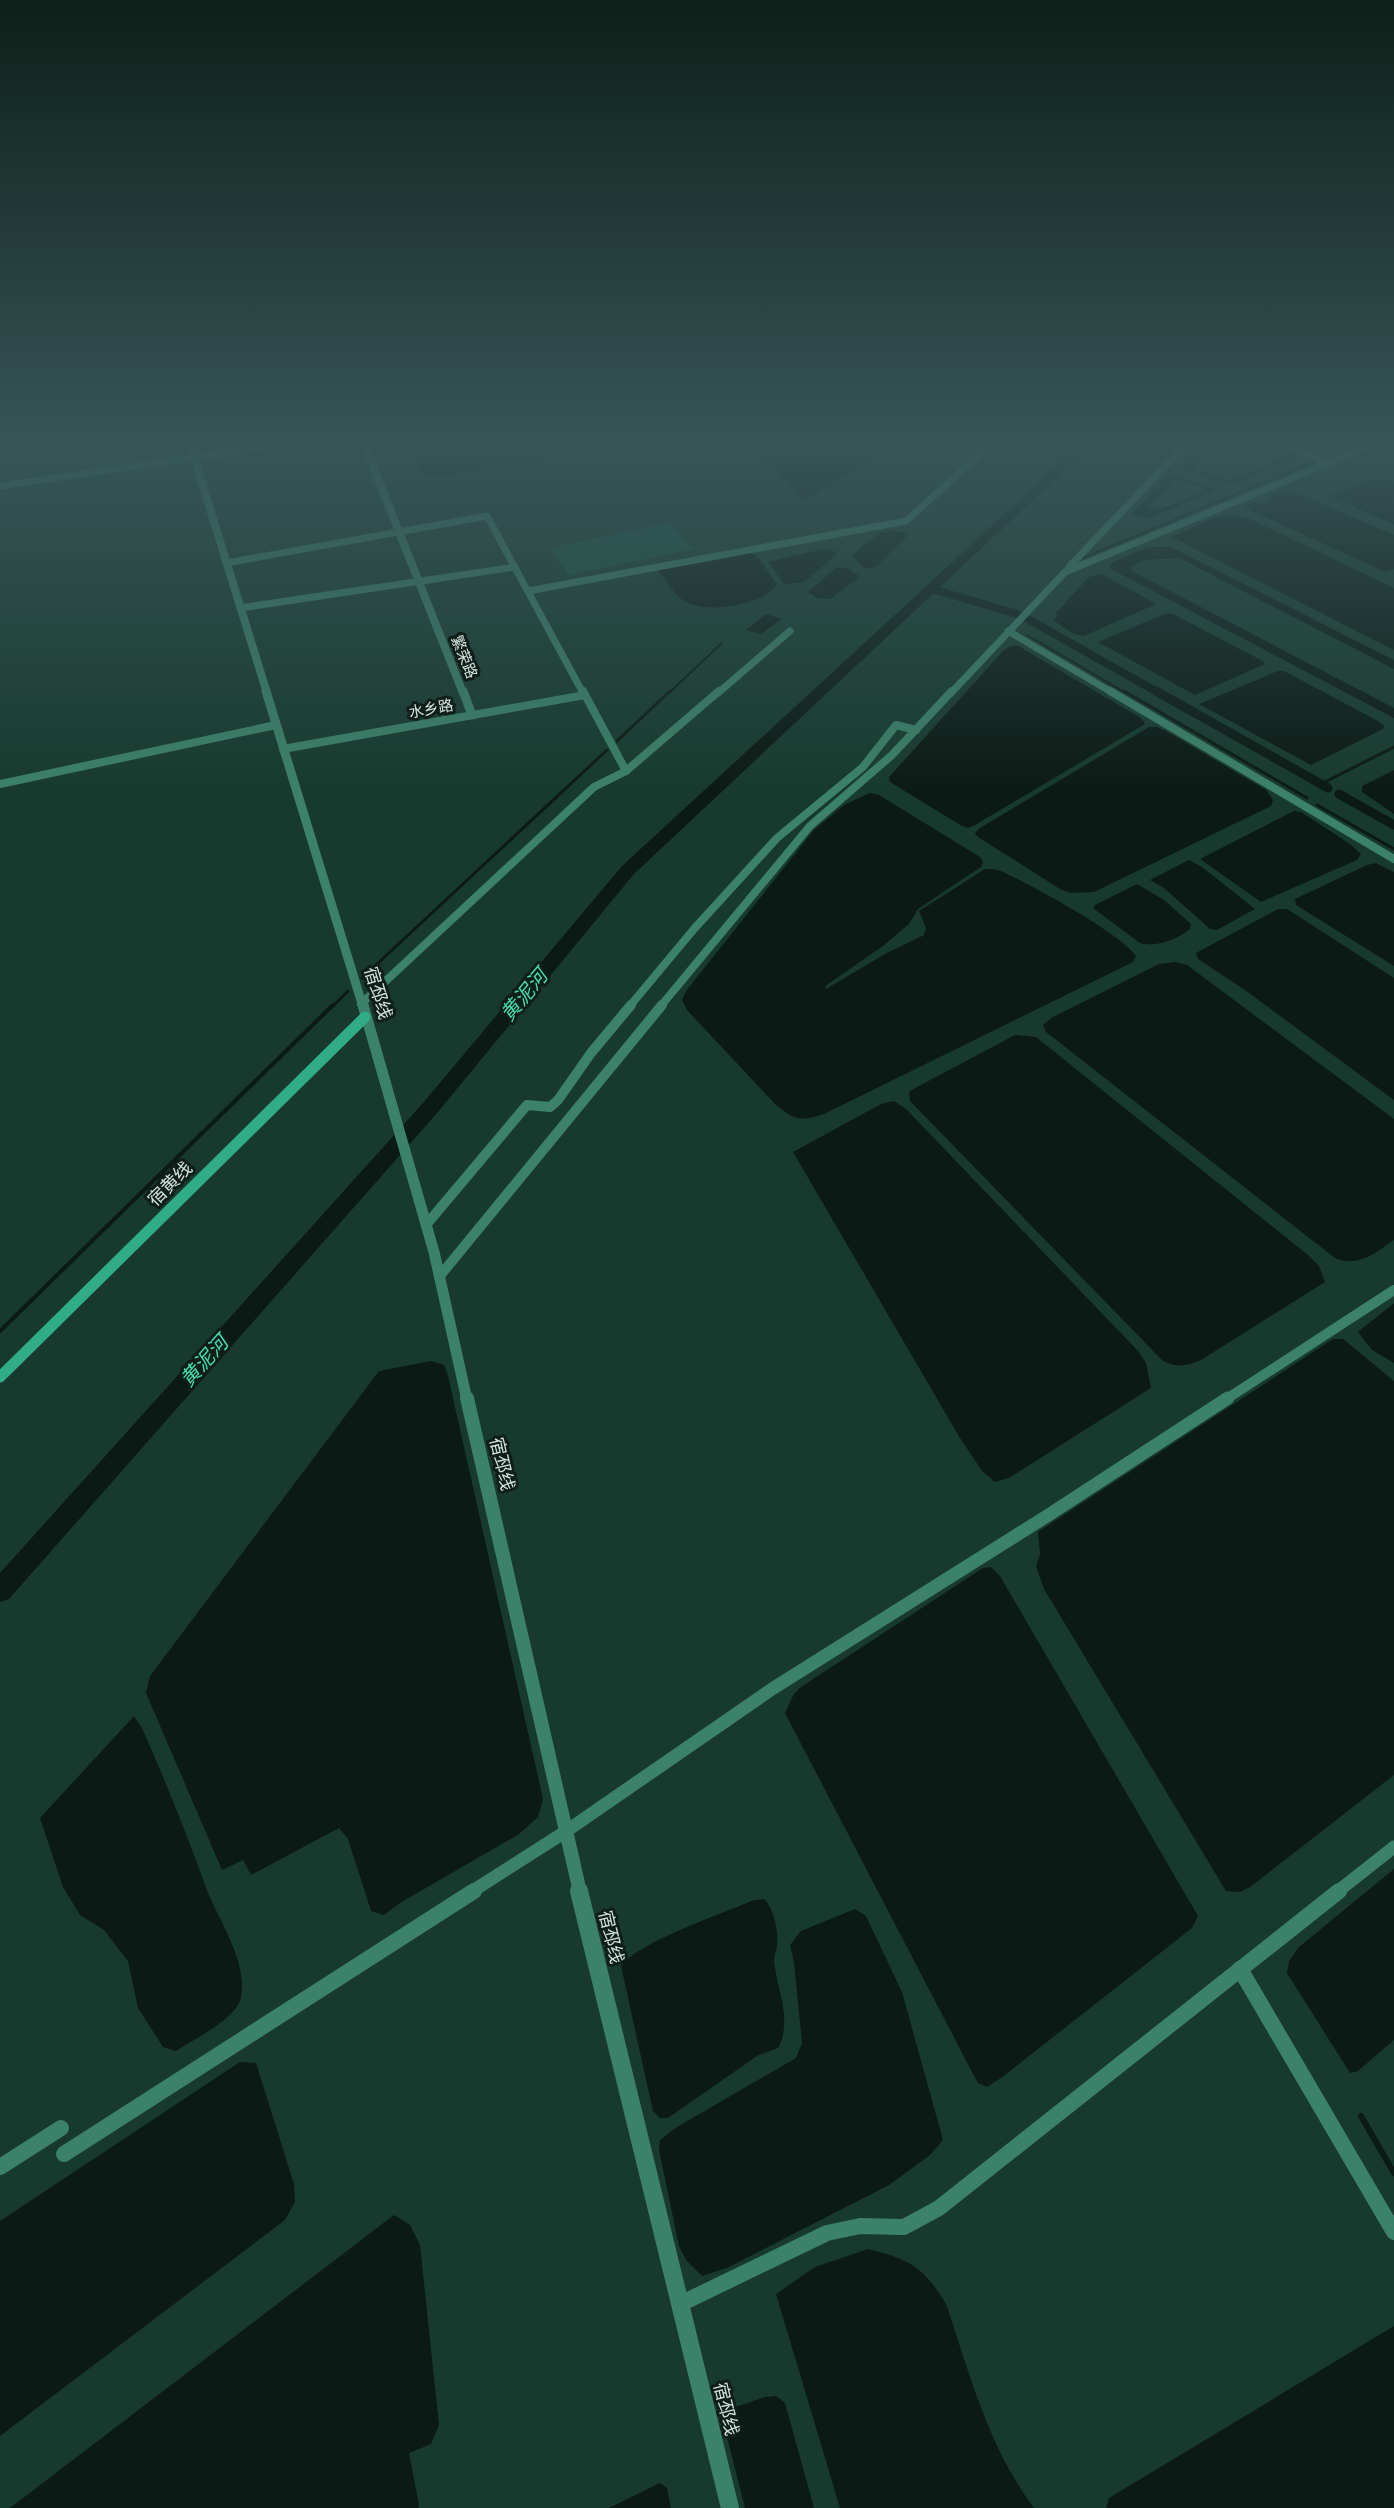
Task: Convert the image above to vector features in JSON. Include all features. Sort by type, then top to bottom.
[{"type":"main road","name":"宿黄线","points":[[0,1377],[365,1017]]},
{"type":"street","name":"宿邳线","points":[[224,558],[393,1108],[426,1225],[565,1832],[730,2508]]},
{"type":"street","points":[[226,563],[255,558]]},
{"type":"street","name":"繁荣路","points":[[410,558],[472,715]]},
{"type":"street","points":[[510,558],[626,771]]},
{"type":"street","points":[[528,591],[706,558]]},
{"type":"street","points":[[439,1277],[810,826],[876,771],[1078,558]]},
{"type":"street","points":[[1065,572],[1099,558]]},
{"type":"street","points":[[240,608],[515,567]]},
{"type":"street","points":[[361,1004],[594,787],[626,771],[790,631]]},
{"type":"street","points":[[1008,631],[1394,859]]},
{"type":"street","name":"水乡路","points":[[283,749],[585,695]]},
{"type":"street","points":[[0,784],[276,725]]},
{"type":"street","points":[[426,1225],[521,1111],[527,1106],[550,1107],[558,1100],[591,1053],[694,929],[777,838],[862,767],[896,725],[916,730]]},
{"type":"street","points":[[862,767],[876,771]]},
{"type":"street","points":[[64,2154],[565,1832],[772,1689],[1047,1516],[1394,1290]]},
{"type":"street","points":[[680,2304],[827,2233],[860,2226],[904,2227],[920,2220],[1394,1847]]},
{"type":"street","points":[[1240,1969],[1394,2232]]},
{"type":"street","points":[[0,2168],[62,2128]]},
{"type":"green space","points":[[556,558],[651,558],[569,575]]},
{"type":"shaded area","points":[[715,558],[758,558],[777,585],[760,598],[734,606],[696,606],[686,602],[674,592],[658,570]]},
{"type":"shaded area","points":[[785,558],[832,558],[804,582],[784,584],[768,562]]},
{"type":"shaded area","points":[[855,558],[885,558],[876,567],[865,569]]},
{"type":"shaded area","points":[[1122,558],[1178,558],[1143,560],[1131,567],[1132,571],[1394,708],[1394,718],[1109,568],[1113,562]]},
{"type":"shaded area","points":[[1179,558],[1193,558],[1394,660],[1394,669]]},
{"type":"shaded area","points":[[1213,558],[1332,558],[1394,588],[1394,650]]},
{"type":"shaded area","points":[[1355,558],[1394,558],[1394,569],[1385,572]]},
{"type":"shaded area","points":[[837,567],[850,569],[860,577],[830,599],[817,598],[808,592]]},
{"type":"shaded area","points":[[1102,574],[1156,604],[1084,636],[1074,634],[1054,621],[1056,613],[1089,577]]},
{"type":"shaded area","points":[[1167,613],[1173,614],[1265,664],[1195,695],[1098,642]]},
{"type":"shaded area","points":[[766,614],[782,619],[761,634],[746,630]]},
{"type":"shaded area","points":[[1011,646],[1019,646],[1141,718],[1145,724],[968,828],[890,782],[889,777],[1004,650]]},
{"type":"shaded area","points":[[1278,671],[1284,671],[1376,720],[1384,725],[1383,729],[1311,765],[1199,704]]},
{"type":"shaded area","points":[[1149,727],[1157,727],[1166,731],[1266,790],[1273,800],[1271,806],[1094,892],[1070,893],[1060,889],[975,833],[980,828]]},
{"type":"shaded area","points":[[1394,770],[1394,814],[1362,792],[1362,786]]},
{"type":"shaded area","points":[[870,793],[879,795],[980,857],[983,862],[981,867],[918,909],[909,924],[883,946],[828,984],[826,989],[885,954],[924,935],[926,928],[919,911],[985,869],[1001,871],[1053,898],[1112,935],[1136,956],[1133,962],[824,1114],[798,1118],[775,1104],[687,1010],[682,1000],[686,991],[814,830],[844,805]]},
{"type":"shaded area","points":[[1294,811],[1301,812],[1350,844],[1361,854],[1357,860],[1261,902],[1200,859]]},
{"type":"shaded area","points":[[1189,860],[1202,867],[1255,909],[1217,930],[1210,929],[1164,888],[1150,880]]},
{"type":"shaded area","points":[[1376,863],[1394,872],[1394,966],[1296,905],[1295,899],[1367,865]]},
{"type":"shaded area","points":[[1137,884],[1164,900],[1191,924],[1190,929],[1166,942],[1140,943],[1093,908]]},
{"type":"shaded area","points":[[1278,909],[1287,909],[1394,978],[1394,1100],[1245,990],[1198,959],[1196,953]]},
{"type":"shaded area","points":[[1175,962],[1187,965],[1394,1119],[1394,1240],[1366,1258],[1343,1261],[1335,1258],[1046,1032],[1043,1025],[1053,1017],[1159,964]]},
{"type":"shaded area","points":[[1015,1035],[1036,1037],[1308,1255],[1319,1266],[1325,1282],[1201,1360],[1182,1365],[1173,1365],[1163,1361],[910,1101],[909,1092]]},
{"type":"shaded area","points":[[894,1101],[906,1109],[1138,1351],[1146,1363],[1151,1388],[1009,1478],[995,1482],[982,1471],[960,1438],[793,1152],[881,1104]]},
{"type":"shaded area","points":[[1394,1303],[1394,1363],[1372,1350],[1358,1332]]},
{"type":"shaded area","points":[[1333,1339],[1343,1339],[1394,1381],[1394,1775],[1250,1887],[1240,1892],[1226,1891],[1044,1589],[1036,1566],[1040,1554],[1038,1532]]},
{"type":"shaded area","points":[[431,1361],[444,1365],[448,1376],[543,1799],[538,1817],[519,1834],[400,1903],[384,1915],[371,1911],[348,1839],[339,1828],[251,1875],[243,1860],[222,1870],[146,1693],[150,1676],[379,1371]]},
{"type":"shaded area","points":[[991,1567],[1000,1576],[1198,1916],[1192,1928],[987,2087],[978,2083],[785,1713],[794,1694],[801,1687],[983,1568]]},
{"type":"shaded area","points":[[134,1716],[151,1748],[210,1898],[236,1954],[242,1983],[241,1997],[232,2013],[176,2051],[163,2047],[138,2008],[128,1961],[104,1930],[80,1915],[63,1887],[40,1818]]},
{"type":"shaded area","points":[[1394,1869],[1394,2040],[1358,2071],[1350,2073],[1287,1973],[1289,1961],[1299,1947]]},
{"type":"shaded area","points":[[764,1899],[773,1915],[777,1935],[774,1961],[784,2016],[784,2027],[778,2048],[757,2056],[668,2118],[660,2118],[653,2111],[621,1966],[645,1947],[663,1938],[754,1900]]},
{"type":"shaded area","points":[[855,1909],[866,1916],[902,1992],[943,2140],[930,2155],[889,2185],[727,2268],[702,2276],[686,2260],[679,2246],[659,2150],[660,2140],[677,2127],[796,2058],[802,2043],[790,1945],[801,1931]]},
{"type":"shaded area","points":[[240,2062],[256,2063],[294,2184],[295,2202],[285,2220],[0,2436],[0,2221]]},
{"type":"shaded area","points":[[394,2215],[410,2225],[420,2245],[439,2425],[431,2444],[409,2453],[418,2508],[10,2508]]},
{"type":"shaded area","points":[[868,2249],[906,2261],[923,2274],[939,2293],[947,2306],[982,2411],[993,2436],[1018,2485],[1034,2508],[840,2508],[776,2294],[815,2267]]},
{"type":"shaded area","points":[[1394,2326],[1394,2508],[1106,2508],[1109,2498]]},
{"type":"shaded area","points":[[776,2396],[785,2403],[814,2508],[745,2508],[723,2421],[730,2409],[765,2397]]},
{"type":"shaded area","points":[[660,2483],[667,2488],[671,2508],[609,2508]]},
{"type":"waterway","name":"黄泥河","points":[[0,1591],[430,1108],[628,870],[965,558]]},
{"type":"waterway","points":[[932,589],[1017,614]]},
{"type":"waterway","points":[[1028,619],[1159,693]]},
{"type":"waterway","points":[[1027,635],[1126,693]]},
{"type":"waterway","points":[[669,693],[722,643]]},
{"type":"waterway","points":[[617,741],[670,691]]},
{"type":"waterway","points":[[1124,691],[1307,798]]},
{"type":"waterway","points":[[1156,691],[1328,788]]},
{"type":"waterway","points":[[1321,784],[1394,747]]},
{"type":"waterway","points":[[362,978],[607,750]]},
{"type":"waterway","points":[[1339,794],[1394,825]]},
{"type":"waterway","points":[[1317,805],[1394,849]]},
{"type":"waterway","points":[[332,1007],[348,991]]},
{"type":"waterway","points":[[0,1331],[333,1005]]},
{"type":"waterway","points":[[1361,2116],[1394,2173]]}]
